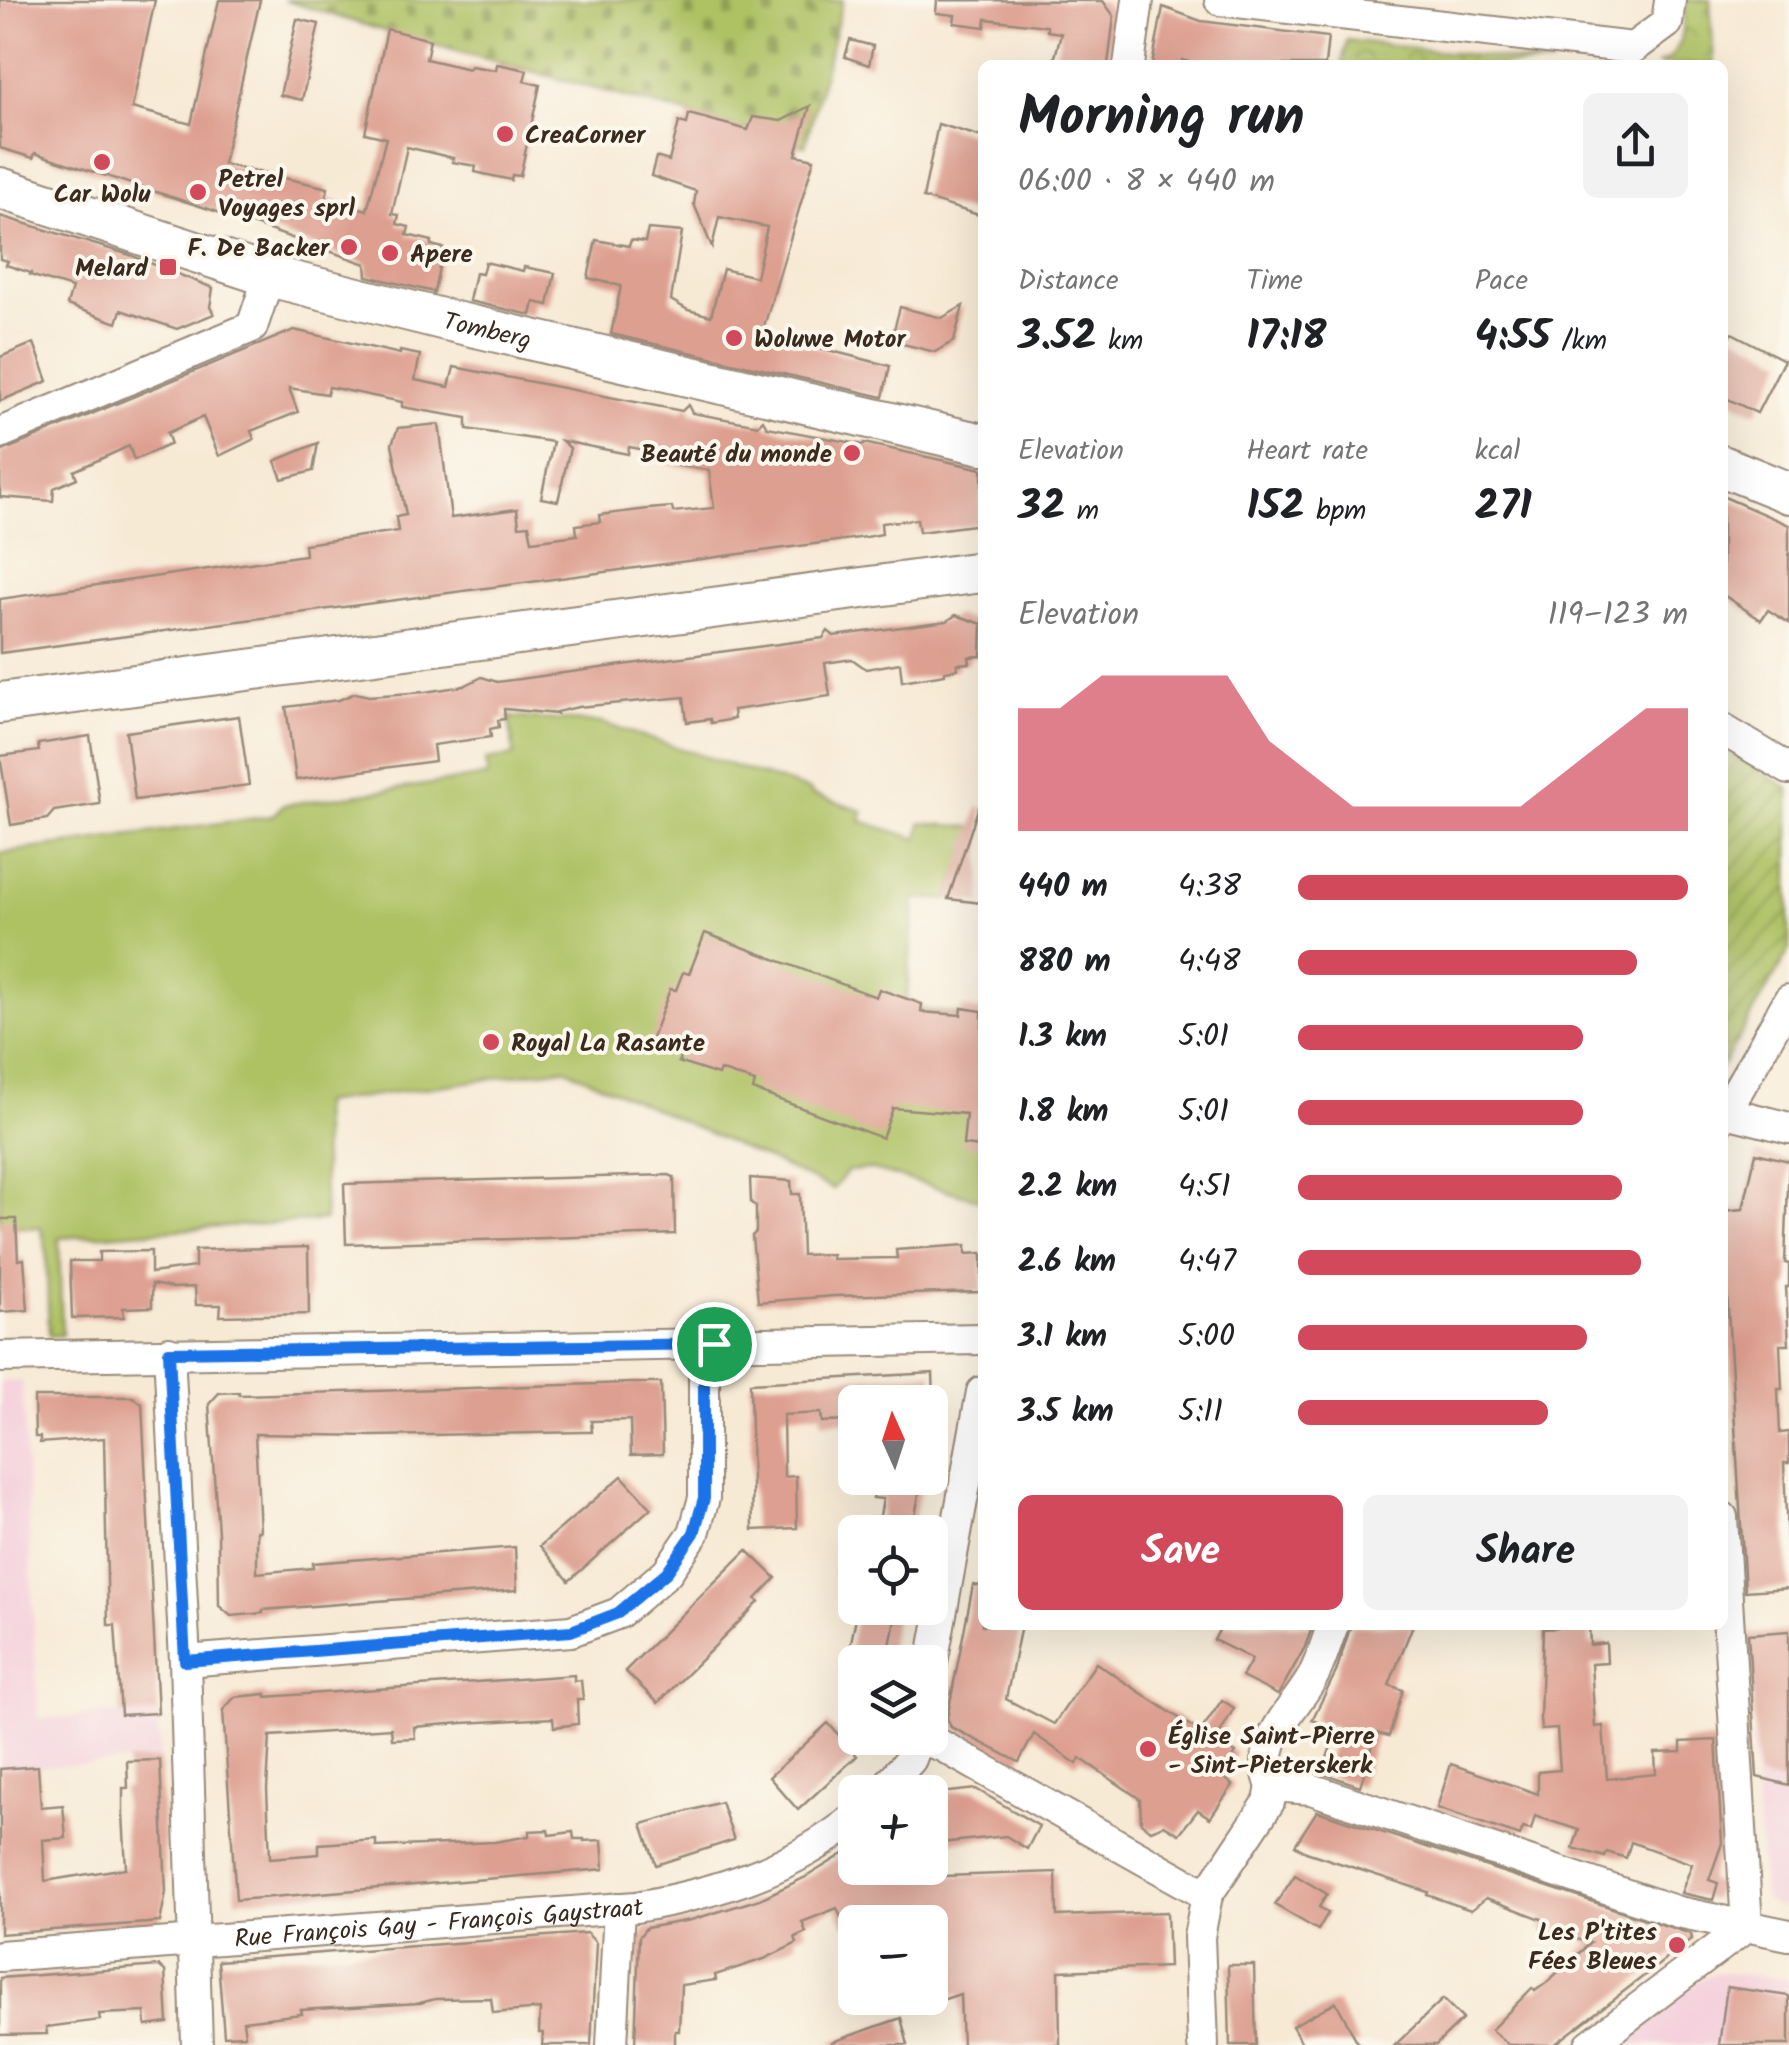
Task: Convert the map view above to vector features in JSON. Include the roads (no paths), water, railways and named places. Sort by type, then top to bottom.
[{"type":"street","points":[[1130,60],[1138,0]]},
{"type":"street","points":[[1220,0],[1633,48],[1668,23],[1670,0]]},
{"type":"street","name":"Tomberg","points":[[0,188],[269,276],[978,443]]},
{"type":"street","points":[[0,433],[252,327],[269,276]]},
{"type":"street","points":[[1728,468],[1789,493]]},
{"type":"street","points":[[0,703],[978,573]]},
{"type":"street","points":[[1728,732],[1789,769]]},
{"type":"street","points":[[1728,1108],[1789,1000]]},
{"type":"street","points":[[1728,1116],[1789,1128]]},
{"type":"street","points":[[0,1357],[978,1339]]},
{"type":"street","points":[[185,1661],[571,1631],[618,1613],[667,1572],[694,1533],[704,1498],[704,1362],[714,1344]]},
{"type":"street","points":[[169,1352],[185,1661],[197,2045]]},
{"type":"street","points":[[936,1645],[976,1468],[978,1443]]},
{"type":"street","points":[[1728,1619],[1746,1926]]},
{"type":"street","points":[[1202,2045],[1200,1937],[1207,1895],[1269,1802],[1272,1786],[1266,1772],[1272,1739],[1288,1708],[1312,1678],[1331,1630]]},
{"type":"street","points":[[948,1749],[1207,1895]]},
{"type":"street","points":[[897,1775],[913,1755]]},
{"type":"street","points":[[1272,1786],[1311,1789],[1678,1912],[1789,1934]]},
{"type":"street","name":"Rue François Gay - François Gaystraat","points":[[0,1956],[618,1908],[713,1891],[774,1869],[838,1832]]},
{"type":"street","points":[[612,2045],[618,1908]]},
{"type":"street","points":[[1590,2045],[1746,1926]]},
{"type":"place","name":"CreaCorner","points":[[505,134]]},
{"type":"place","name":"Car Wolu","points":[[102,162]]},
{"type":"place","name":"Petrel Voyages sprl","points":[[198,192]]},
{"type":"place","name":"F. De Backer","points":[[349,247]]},
{"type":"place","name":"Apere","points":[[390,253]]},
{"type":"place","name":"Melard","points":[[168,267]]},
{"type":"place","name":"Woluwe Motor","points":[[734,338]]},
{"type":"place","name":"Beauté du monde","points":[[852,453]]},
{"type":"place","name":"Royal La Rasante","points":[[491,1042]]},
{"type":"place","name":"Église Saint-Pierre - Sint-Pieterskerk","points":[[1148,1749]]},
{"type":"place","name":"Les P'tites Fées Bleues","points":[[1677,1945]]}]
